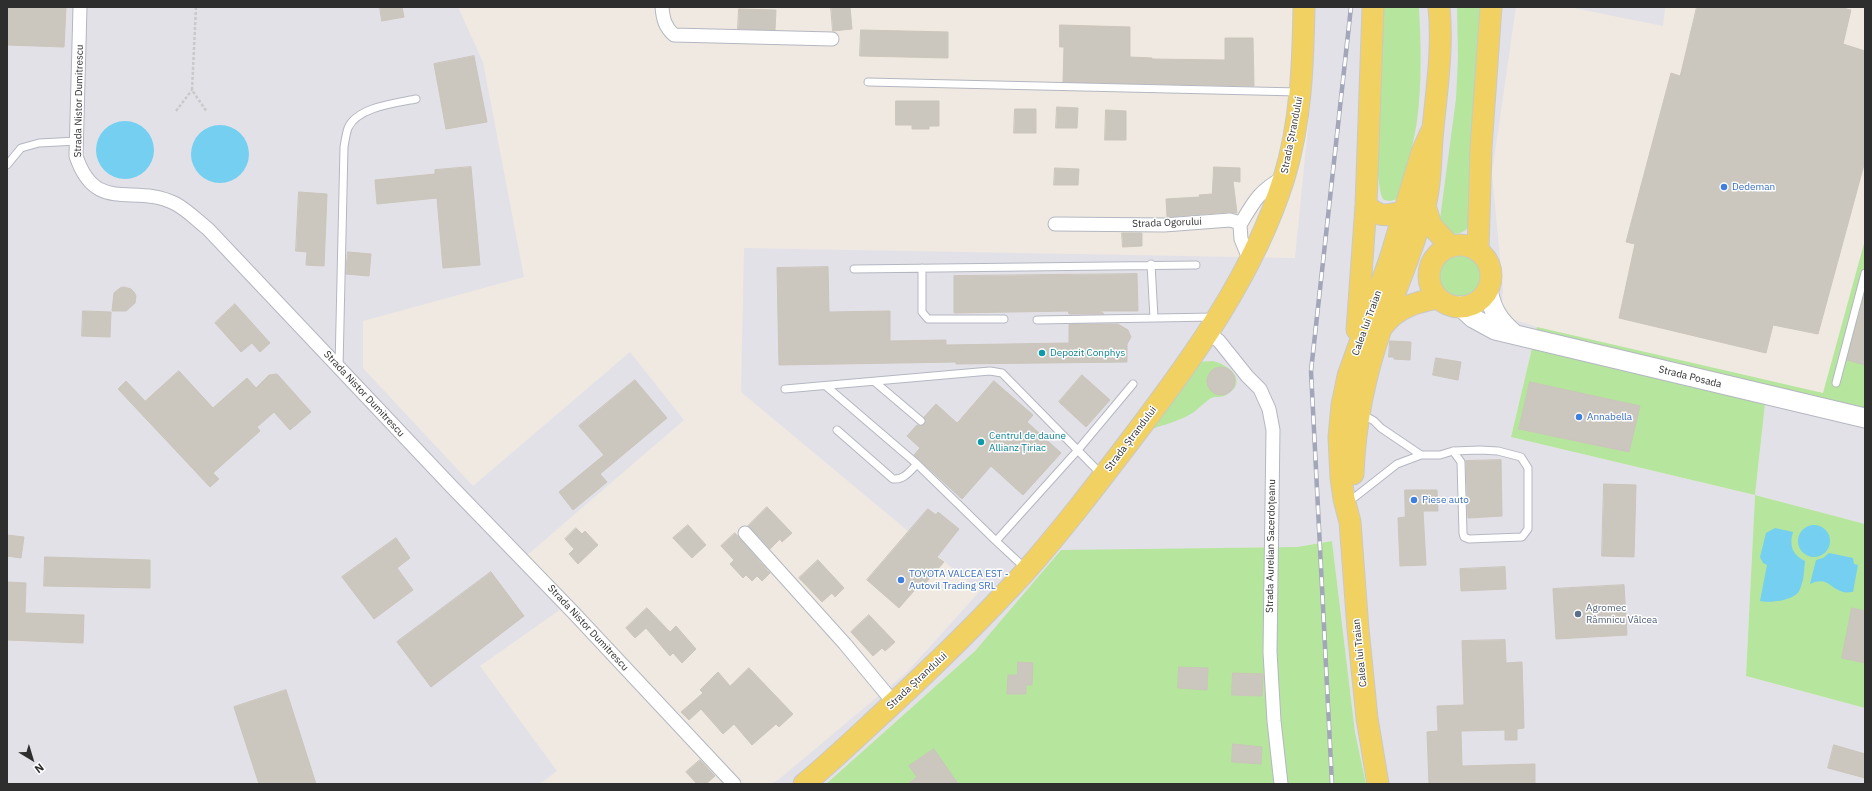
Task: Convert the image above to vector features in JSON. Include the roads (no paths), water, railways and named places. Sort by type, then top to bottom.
[{"type":"main road","name":"Strada Ștrandului","points":[[804,784],[894,703],[955,645],[1026,570],[1104,477],[1175,380],[1212,325],[1250,261],[1272,211],[1284,177],[1290,154],[1301,92],[1304,7]]},
{"type":"main road","points":[[1356,353],[1366,206],[1373,7]]},
{"type":"main road","name":"Calea lui Traian","points":[[1350,522],[1355,498],[1354,447],[1358,413],[1382,328],[1425,206],[1432,157],[1432,130],[1438,91],[1439,7]]},
{"type":"main road","points":[[1478,250],[1482,148],[1491,7]]},
{"type":"main road","name":"Calea lui Traian","points":[[1378,784],[1367,718],[1358,637],[1350,522],[1344,499],[1341,478],[1339,437],[1342,405],[1356,353],[1387,267],[1422,152],[1432,130]]},
{"type":"main road","points":[[1366,206],[1376,213],[1386,216],[1404,212]]},
{"type":"main road","points":[[1425,206],[1431,225],[1450,246]]},
{"type":"main road","points":[[1464,245],[1478,250],[1484,256],[1490,268],[1490,281],[1488,289],[1476,302],[1460,306],[1452,305],[1438,298],[1432,289],[1429,279],[1430,269],[1437,255],[1450,246],[1464,245]]},
{"type":"main road","points":[[1382,328],[1390,316],[1408,306],[1438,298]]},
{"type":"street","name":"Strada Nistor Dumitrescu","points":[[80,7],[76,156],[79,166],[92,185],[102,192],[115,195],[141,194],[176,204],[208,229],[451,486],[572,611],[734,784]]},
{"type":"street","points":[[662,7],[663,20],[667,30],[674,35],[832,39]]},
{"type":"street","points":[[1250,261],[1241,239],[1240,225],[1252,202],[1268,186],[1284,177]]},
{"type":"street","name":"Strada Ogorului","points":[[1055,224],[1164,225],[1230,220],[1237,222],[1240,225]]},
{"type":"street","name":"Strada Posada","points":[[1488,289],[1495,314],[1504,326],[1515,335]]},
{"type":"street","name":"Strada Posada","points":[[1460,306],[1483,325],[1515,335],[1865,418]]},
{"type":"street","name":"Strada Aurelian Sacerdoțeanu","points":[[1212,325],[1219,341],[1247,376],[1260,389],[1269,409],[1273,430],[1270,652],[1274,721],[1281,784]]},
{"type":"street","points":[[744,533],[845,644],[894,703]]},
{"type":"lane","points":[[868,82],[1301,92]]},
{"type":"lane","points":[[339,367],[344,147],[349,127],[359,115],[380,106],[416,99]]},
{"type":"lane","points":[[7,165],[21,148],[38,143],[77,141]]},
{"type":"lane","points":[[1151,264],[1154,318]]},
{"type":"lane","points":[[854,269],[1196,264]]},
{"type":"lane","points":[[922,268],[922,312],[928,319],[1004,319]]},
{"type":"lane","points":[[1836,383],[1865,273]]},
{"type":"lane","points":[[1037,320],[1154,318],[1212,325]]},
{"type":"lane","points":[[785,389],[990,371],[1002,373],[1104,477]]},
{"type":"lane","points":[[875,382],[921,421]]},
{"type":"lane","points":[[996,541],[1077,451],[1133,384]]},
{"type":"lane","points":[[826,386],[917,464],[1026,570]]},
{"type":"lane","points":[[1358,413],[1374,421],[1381,428],[1421,455]]},
{"type":"lane","points":[[837,430],[893,479],[899,479],[906,476],[917,464]]},
{"type":"lane","points":[[1355,498],[1397,464],[1421,455],[1440,455],[1453,450],[1498,451],[1521,457],[1525,461],[1528,468],[1528,529],[1526,534],[1522,537],[1469,539],[1464,537],[1461,462],[1453,450]]},
{"type":"water","points":[[119,121],[131,121],[146,129],[154,144],[154,156],[146,171],[131,179],[119,179],[104,171],[96,156],[96,144],[104,129]]},
{"type":"water","points":[[214,125],[226,125],[241,133],[249,148],[249,160],[241,175],[226,183],[214,183],[199,175],[191,160],[191,148],[199,133]]},
{"type":"water","points":[[1811,525],[1817,525],[1826,529],[1830,541],[1826,553],[1817,557],[1811,557],[1802,553],[1798,544],[1798,538],[1802,529]]},
{"type":"water","points":[[1775,528],[1793,532],[1791,541],[1794,553],[1805,561],[1803,579],[1798,593],[1788,599],[1770,602],[1760,601],[1767,565],[1763,563],[1760,557],[1766,533]]},
{"type":"water","points":[[1829,553],[1853,558],[1854,564],[1858,565],[1853,592],[1843,592],[1821,581],[1810,584],[1816,560],[1823,558]]},
{"type":"railway","points":[[1332,784],[1311,371],[1351,7]]},
{"type":"place","name":"Dedeman","points":[[1724,187]]},
{"type":"place","name":"Depozit Conphys","points":[[1042,353]]},
{"type":"place","name":"Annabella","points":[[1579,417]]},
{"type":"place","name":"Centrul de daune Allianz Țiriac","points":[[981,442]]},
{"type":"place","name":"Piese auto","points":[[1414,500]]},
{"type":"place","name":"TOYOTA VALCEA EST - Autovil Trading SRL","points":[[901,580]]},
{"type":"place","name":"Agromec Râmnicu Vâlcea","points":[[1578,614]]}]
